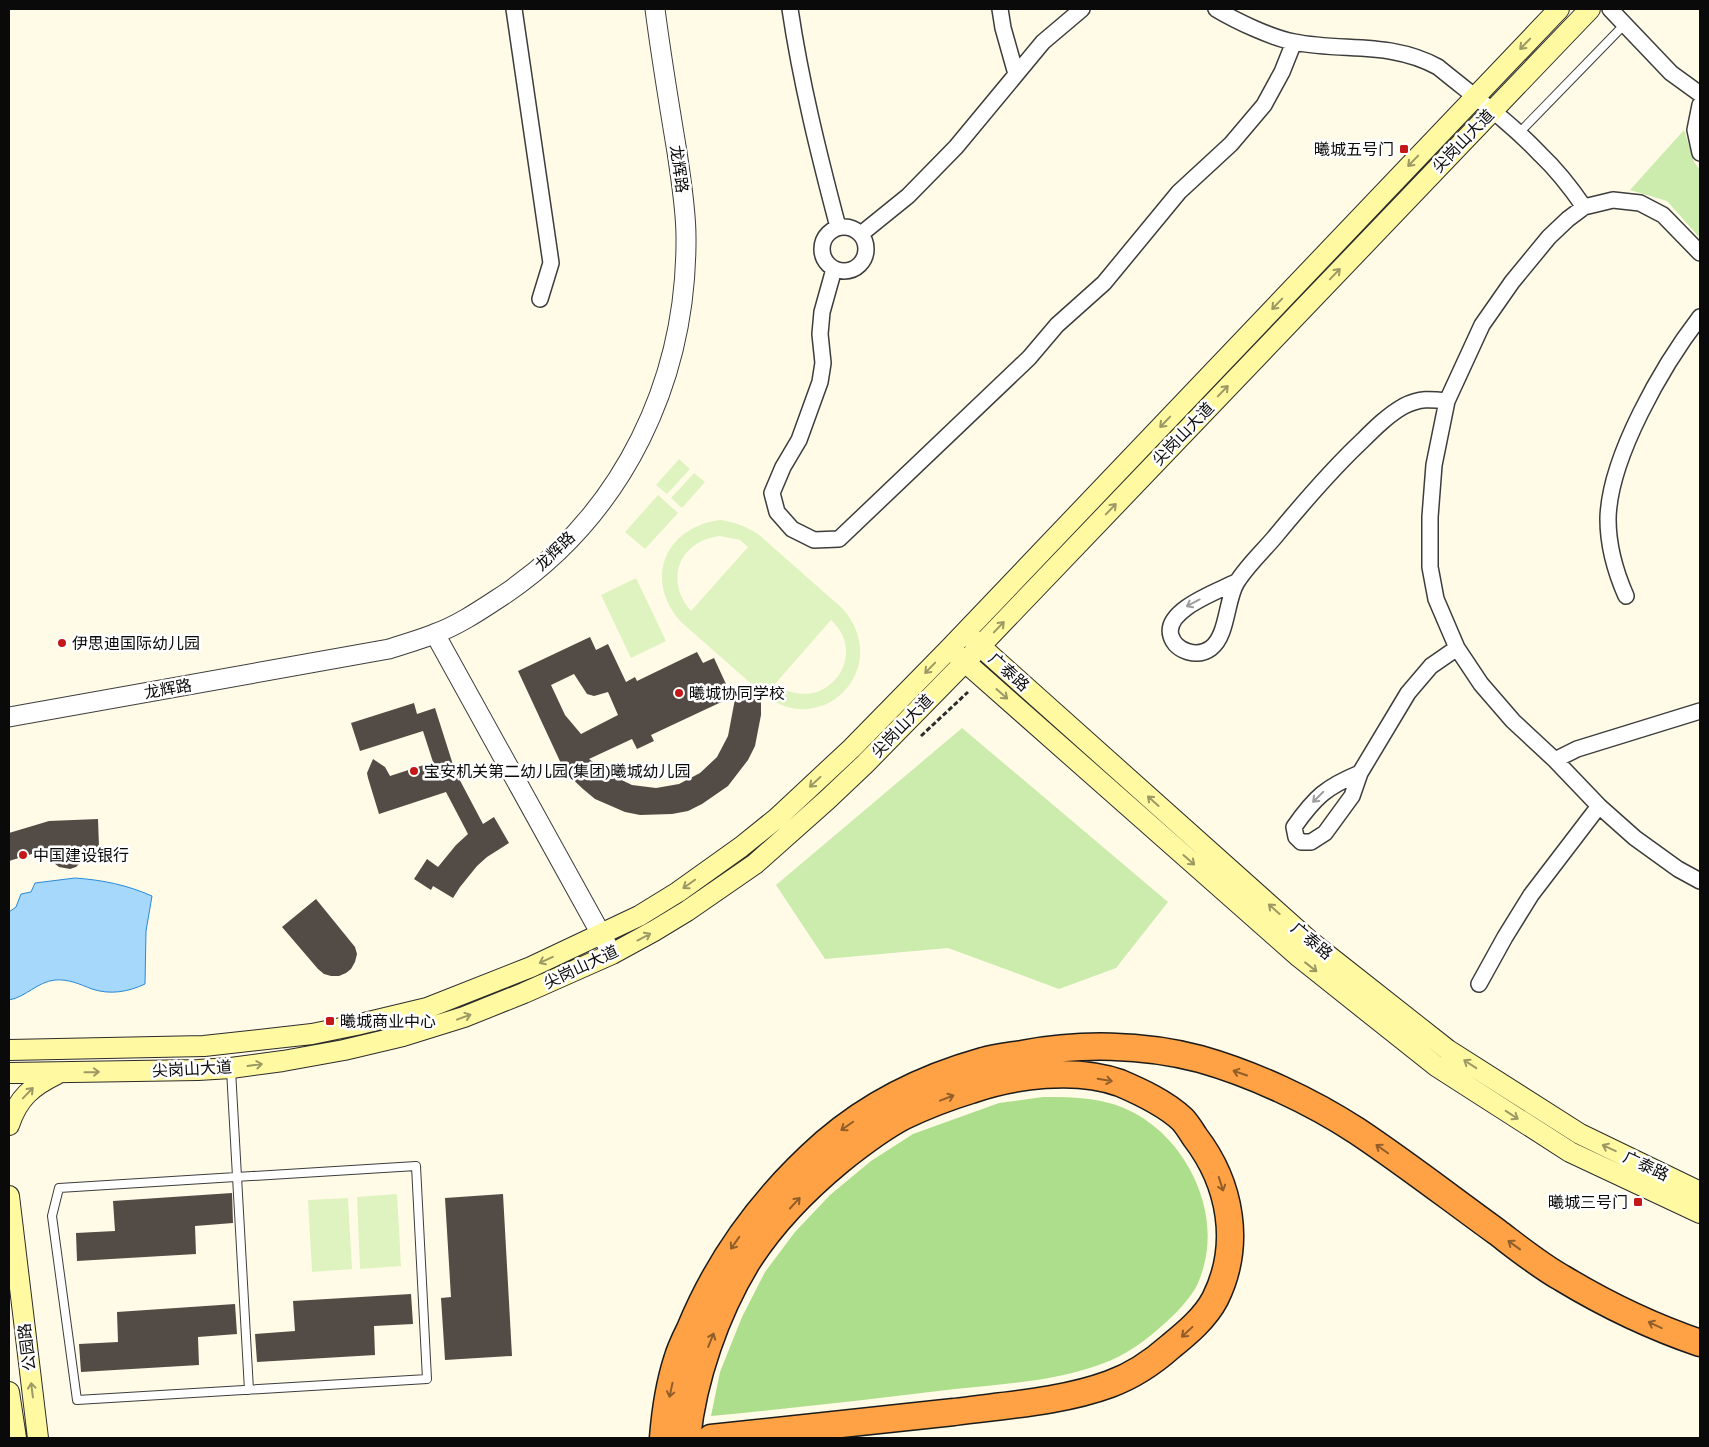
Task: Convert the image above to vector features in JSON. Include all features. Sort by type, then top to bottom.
[{"type":"highway","points":[[687,1438],[701,1366],[724,1308],[748,1262],[779,1219],[816,1180],[859,1145],[895,1108],[937,1076],[984,1060],[1041,1050],[1087,1047],[1144,1049],[1199,1059],[1268,1084],[1302,1100],[1354,1130],[1561,1278],[1663,1329],[1700,1342]]},
{"type":"highway","points":[[663,1438],[677,1360],[702,1299],[728,1253],[758,1211],[798,1166],[844,1127],[895,1108],[948,1097],[994,1082],[1042,1075],[1080,1075],[1116,1082],[1151,1098],[1182,1120],[1202,1146],[1217,1172],[1228,1208],[1230,1241],[1225,1274],[1213,1302],[1190,1330],[1136,1372],[1112,1384],[1071,1395],[1029,1403],[711,1438]]},
{"type":"main road","name":"尖岗山大道","points":[[9,1050],[204,1046],[276,1039],[356,1025],[428,1008],[531,967],[639,916],[678,892],[777,818],[852,748],[950,648],[1559,9]]},
{"type":"main road","name":"尖岗山大道","points":[[9,1073],[231,1068],[336,1052],[403,1036],[464,1017],[524,993],[612,954],[687,911],[754,864],[859,770],[965,662],[1590,9]]},
{"type":"main road","name":"广泰路","points":[[964,632],[1311,942],[1448,1050],[1580,1134],[1700,1192]]},
{"type":"main road","name":"广泰路","points":[[950,648],[1299,957],[1436,1066],[1570,1152],[1700,1213]]},
{"type":"main road","points":[[9,1125],[15,1109],[29,1090],[40,1082],[59,1073]]},
{"type":"main road","name":"公园路","points":[[9,1196],[38,1438]]},
{"type":"main road","name":"公园路","points":[[9,1392],[16,1438]]},
{"type":"street","points":[[514,9],[550,263],[540,299]]},
{"type":"street","name":"龙辉路","points":[[9,717],[389,649],[435,634],[479,611],[521,583],[559,551],[592,514],[622,473],[646,429],[665,383],[679,325],[685,285],[686,235],[682,186],[655,9]]},
{"type":"street","points":[[790,9],[799,70],[838,228]]},
{"type":"street","points":[[1000,9],[1002,28],[1016,74]]},
{"type":"street","points":[[861,234],[908,196],[956,146],[1043,42],[1082,9]]},
{"type":"street","points":[[1216,9],[1238,14],[1294,42],[1401,52],[1415,56],[1438,67],[1519,133],[1568,184],[1584,207]]},
{"type":"street","points":[[1610,9],[1671,73],[1700,94]]},
{"type":"street","points":[[834,269],[822,312],[820,334],[823,363],[820,382],[799,440],[783,467],[772,493],[777,512],[792,530],[814,540],[838,539],[1029,358],[1057,325],[1104,283],[1180,192],[1231,144],[1264,104],[1282,72],[1294,42]]},
{"type":"street","points":[[1700,105],[1695,130],[1700,153]]},
{"type":"street","points":[[1700,254],[1663,215],[1640,203],[1612,200],[1584,207],[1549,237],[1512,282],[1482,325],[1447,401],[1434,465],[1430,517],[1430,567],[1436,599],[1457,648],[1482,684],[1513,721],[1555,760],[1599,806],[1635,838],[1678,869],[1700,882]]},
{"type":"street","points":[[846,226],[855,229],[861,234],[866,248],[865,258],[860,264],[852,270],[844,272],[834,269],[826,262],[822,250],[825,237],[830,231],[846,226]]},
{"type":"street","points":[[1626,596],[1616,572],[1611,550],[1608,519],[1612,490],[1626,445],[1646,405],[1683,339],[1700,318]]},
{"type":"street","points":[[1236,582],[1220,636],[1212,647],[1204,652],[1193,653],[1181,649],[1172,641],[1170,631],[1176,616],[1186,606],[1236,582],[1345,457],[1381,422],[1404,406],[1426,398],[1447,401]]},
{"type":"street","points":[[435,634],[612,954]]},
{"type":"street","points":[[1360,773],[1338,782],[1322,793],[1307,808],[1294,827],[1296,837],[1301,842],[1312,842],[1325,833],[1352,796],[1360,773],[1408,692],[1431,666],[1457,648]]},
{"type":"street","points":[[1555,760],[1577,748],[1700,711]]},
{"type":"street","points":[[1479,984],[1505,936],[1531,895],[1599,806]]},
{"type":"lane","points":[[1519,133],[1624,24]]},
{"type":"lane","points":[[231,1068],[249,1390]]},
{"type":"lane","points":[[416,1166],[427,1378],[249,1390],[77,1400],[52,1216],[60,1188],[416,1166]]},
{"type":"green space","points":[[1684,130],[1694,162],[1700,170],[1700,238],[1667,201],[1630,190]]},
{"type":"green space","points":[[679,459],[690,469],[667,494],[656,485]]},
{"type":"green space","points":[[694,473],[705,482],[682,508],[671,498]]},
{"type":"green space","points":[[658,495],[678,513],[645,549],[625,532]]},
{"type":"green space","points":[[720,520],[735,523],[753,531],[842,608],[856,630],[860,652],[856,672],[846,690],[830,702],[810,709],[788,707],[765,696],[681,622],[670,606],[663,589],[662,573],[666,558],[673,544],[685,533],[701,525]],"holes":[[[720,536],[740,540],[748,547],[691,611],[678,587],[680,564],[694,545],[706,539]],[[831,620],[842,634],[846,650],[844,665],[836,678],[825,688],[810,693],[793,692],[775,684]]]},
{"type":"green space","points":[[636,578],[666,641],[631,658],[601,595]]},
{"type":"green space","points":[[962,728],[1168,902],[1116,968],[1059,989],[948,948],[825,959],[776,885]]},
{"type":"green space","points":[[1043,1097],[1068,1097],[1092,1100],[1122,1107],[1145,1119],[1165,1136],[1189,1168],[1196,1181],[1205,1208],[1208,1236],[1207,1250],[1196,1287],[1185,1303],[1171,1317],[1156,1331],[1125,1353],[1086,1369],[1050,1378],[711,1416],[720,1372],[742,1317],[765,1272],[795,1232],[830,1195],[871,1161],[913,1134],[999,1103]]},
{"type":"green space","points":[[397,1194],[401,1266],[360,1269],[357,1197]]},
{"type":"green space","points":[[348,1198],[352,1269],[312,1272],[308,1200]]},
{"type":"water","points":[[75,878],[115,884],[152,896],[146,931],[145,984],[126,991],[105,992],[69,981],[55,980],[9,1000],[9,912],[16,907],[21,894],[31,892],[35,883]]},
{"type":"building","points":[[590,637],[596,650],[608,644],[626,682],[635,677],[637,681],[697,652],[703,663],[714,658],[732,697],[651,735],[654,741],[637,749],[632,739],[589,759],[611,775],[632,785],[656,788],[679,784],[700,773],[717,757],[728,736],[735,699],[761,699],[761,715],[755,746],[748,760],[728,786],[702,804],[688,811],[672,814],[640,815],[625,812],[595,799],[565,772],[518,671]],"holes":[[[574,674],[587,694],[594,696],[608,692],[618,715],[581,734],[565,715],[551,685]]]},
{"type":"building","points":[[414,703],[417,714],[435,708],[455,771],[483,824],[494,817],[509,843],[477,866],[453,898],[433,886],[431,890],[414,879],[427,859],[438,867],[468,834],[446,792],[379,814],[367,773],[373,759],[385,767],[390,776],[433,762],[423,731],[360,751],[351,723]]},
{"type":"building","points":[[98,819],[99,847],[86,847],[80,863],[76,867],[70,869],[59,867],[54,863],[48,849],[9,861],[9,833],[49,821]]},
{"type":"building","points":[[316,899],[355,947],[357,954],[355,962],[351,969],[339,976],[324,974],[318,969],[282,927]]},
{"type":"building","points":[[232,1193],[233,1223],[195,1226],[196,1254],[77,1261],[76,1233],[115,1231],[113,1201]]},
{"type":"building","points":[[503,1194],[512,1356],[445,1360],[441,1298],[451,1297],[445,1198]]},
{"type":"building","points":[[411,1294],[413,1324],[374,1326],[375,1355],[257,1362],[255,1334],[295,1331],[293,1301]]},
{"type":"building","points":[[235,1304],[237,1334],[198,1337],[199,1365],[81,1372],[79,1344],[118,1342],[117,1312]]},
{"type":"place","name":"曦城五号门","points":[[1404,149]]},
{"type":"place","name":"伊思迪国际幼儿园","points":[[62,643]]},
{"type":"place","name":"曦城协同学校","points":[[679,693]]},
{"type":"place","name":"宝安机关第二幼儿园(集团)曦城幼儿园","points":[[414,771]]},
{"type":"place","name":"中国建设银行","points":[[23,855]]},
{"type":"place","name":"曦城商业中心","points":[[330,1021]]},
{"type":"place","name":"曦城三号门","points":[[1638,1202]]}]
